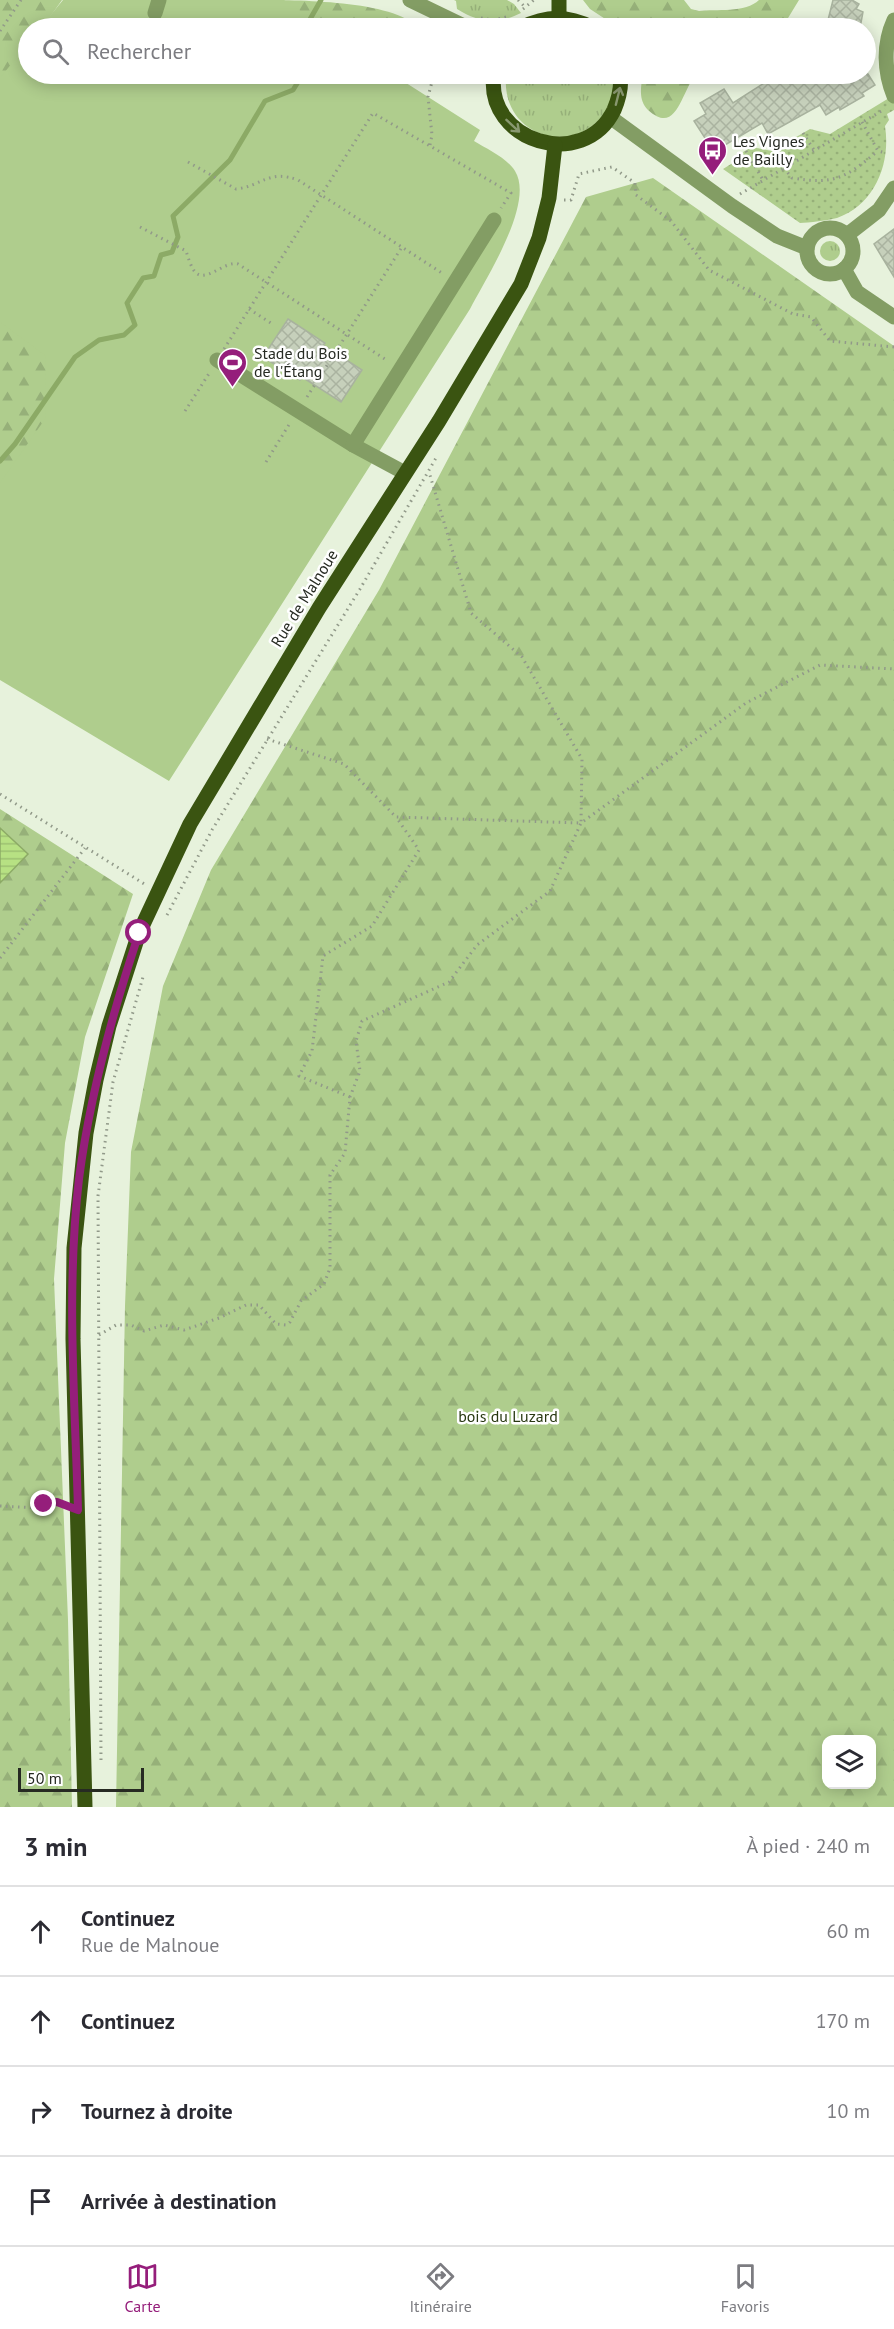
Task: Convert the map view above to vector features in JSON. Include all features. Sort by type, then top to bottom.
[{"type":"main road","points":[[559,0],[559,17]]},
{"type":"main road","points":[[551,18],[565,18]]},
{"type":"main road","points":[[493,84],[496,101],[505,118],[518,132],[536,141],[555,145],[569,144],[599,129],[610,117],[618,99],[619,84]]},
{"type":"main road","name":"Rue de Malnoue","points":[[85,1807],[73,1339],[74,1248],[79,1182],[96,1080],[124,978],[139,933],[190,824],[319,608],[485,346],[521,284],[539,238],[546,208],[555,145]]},
{"type":"street","points":[[410,0],[456,18]]},
{"type":"street","points":[[890,102],[886,60],[889,35],[894,20]]},
{"type":"street","points":[[610,117],[777,236],[807,248]]},
{"type":"street","points":[[847,236],[879,210],[894,188]]},
{"type":"street","points":[[353,445],[494,220]]},
{"type":"street","points":[[826,228],[834,228],[847,236],[853,249],[852,257],[844,269],[830,274],[815,269],[810,263],[807,248],[813,235],[826,228]]},
{"type":"street","points":[[844,269],[857,292],[894,317]]},
{"type":"street","points":[[217,360],[353,445],[405,473]]},
{"type":"path","points":[[0,31],[21,0]]},
{"type":"path","points":[[505,18],[518,13],[534,0]]},
{"type":"path","points":[[430,146],[432,135],[428,97],[431,84]]},
{"type":"path","points":[[750,188],[862,122],[890,102]]},
{"type":"path","points":[[185,411],[373,113],[511,193],[494,220]]},
{"type":"path","points":[[862,122],[878,151],[886,153]]},
{"type":"path","points":[[803,133],[814,150]]},
{"type":"path","points":[[746,150],[763,180]]},
{"type":"path","points":[[784,168],[792,178],[811,181],[840,179],[855,171],[878,151]]},
{"type":"path","points":[[188,162],[236,189],[275,175],[286,175],[298,180],[456,281]]},
{"type":"path","points":[[560,200],[571,200],[579,174],[612,167],[635,183],[636,195],[671,221],[709,270],[794,314],[811,317],[830,342],[894,347]]},
{"type":"path","points":[[140,226],[186,251],[193,270],[200,275],[207,275],[234,262],[401,369]]},
{"type":"path","points":[[266,462],[402,247]]},
{"type":"path","points":[[249,309],[274,325]]},
{"type":"path","points":[[165,919],[212,830],[360,589],[439,453]]},
{"type":"path","points":[[99,1335],[116,1325],[131,1325],[144,1331],[164,1326],[184,1330],[219,1318],[246,1305],[259,1305],[276,1323],[286,1325],[290,1322],[301,1301],[324,1284],[330,1268],[330,1175],[345,1153],[350,1097],[360,1071],[356,1041],[362,1021],[450,982],[477,945],[550,891],[581,823],[582,759],[522,657],[471,613],[429,470]]},
{"type":"path","points":[[396,817],[581,823],[746,703],[820,665],[894,669]]},
{"type":"path","points":[[267,739],[344,764],[396,817],[419,850],[372,926],[323,956],[312,1051],[299,1076],[350,1097]]},
{"type":"path","points":[[0,794],[157,892]]},
{"type":"path","points":[[0,958],[85,849]]},
{"type":"path","points":[[102,1771],[98,1196],[113,1082],[145,972]]},
{"type":"path","points":[[0,1506],[38,1508],[44,1504],[57,1502],[78,1510]]},
{"type":"green space","points":[[0,0],[62,0],[49,18],[18,18],[18,62],[0,88]]},
{"type":"green space","points":[[63,0],[284,0],[311,18],[48,18]]},
{"type":"green space","points":[[255,0],[294,0],[367,7],[403,18],[238,18]]},
{"type":"green space","points":[[454,0],[507,0],[514,4],[521,13],[508,18],[476,18],[457,9]]},
{"type":"green space","points":[[583,0],[684,0],[691,9],[699,11],[739,9],[759,0],[799,0],[788,18],[604,18],[590,9]]},
{"type":"green space","name":"Stade du Bois de l'Étang","points":[[18,56],[18,84],[408,84],[480,130],[474,141],[507,162],[515,171],[519,185],[519,202],[514,221],[497,260],[470,309],[169,781],[0,680],[0,483],[45,419],[46,356],[0,322],[0,78]]},
{"type":"green space","points":[[507,84],[613,84],[610,102],[597,122],[579,133],[558,137],[537,132],[520,120],[509,101]]},
{"type":"green space","points":[[642,84],[690,84],[678,108],[666,118],[658,117],[648,110],[641,93]]},
{"type":"green space","points":[[894,95],[894,110],[887,114],[889,120],[885,126],[885,154],[878,181],[861,203],[850,212],[837,218],[800,223],[723,169],[744,156],[743,152],[752,147],[772,151],[810,129],[830,134]]},
{"type":"green space","name":"bois du Luzard","points":[[653,178],[894,346],[894,1807],[116,1807],[125,1306],[131,1152],[163,986],[211,870],[379,590],[586,197]]},
{"type":"green space","points":[[830,241],[837,244],[840,251],[837,258],[830,261],[823,258],[820,251],[823,244]]},
{"type":"green space","points":[[162,248],[0,490],[0,311]]},
{"type":"green space","points":[[0,809],[133,894],[85,1037],[65,1143],[54,1279],[68,1620],[72,1807],[0,1807],[0,883],[28,854],[0,828]]},
{"type":"shaded area","points":[[0,828],[28,854],[0,883]]},
{"type":"building","points":[[833,0],[852,0],[859,4],[856,9],[863,12],[862,18],[828,18]]},
{"type":"building","points":[[762,84],[875,85],[862,93],[864,96],[840,110],[839,107],[826,115],[820,105],[768,134],[762,123],[725,145],[723,142],[712,149],[694,121],[706,114],[700,103],[724,89],[733,103]]},
{"type":"building","points":[[894,229],[894,277],[874,244]]},
{"type":"building","points":[[288,319],[362,370],[341,402],[302,377],[300,380],[263,357]]},
{"type":"waterway","points":[[311,18],[321,0]]},
{"type":"waterway","points":[[0,461],[15,444],[75,357],[99,340],[124,335],[135,325],[127,303],[143,278],[154,276],[161,255],[172,252],[178,237],[173,216],[230,160],[265,101],[293,90],[297,84]]},
{"type":"place","name":"Les Vignes de Bailly","points":[[712,176]]},
{"type":"place","name":"Stade du Bois de l'Étang","points":[[233,388]]},
{"type":"route","points":[[44,1504],[57,1502],[78,1510],[73,1339],[74,1248],[79,1182],[96,1080],[109,1026],[139,933]]}]
